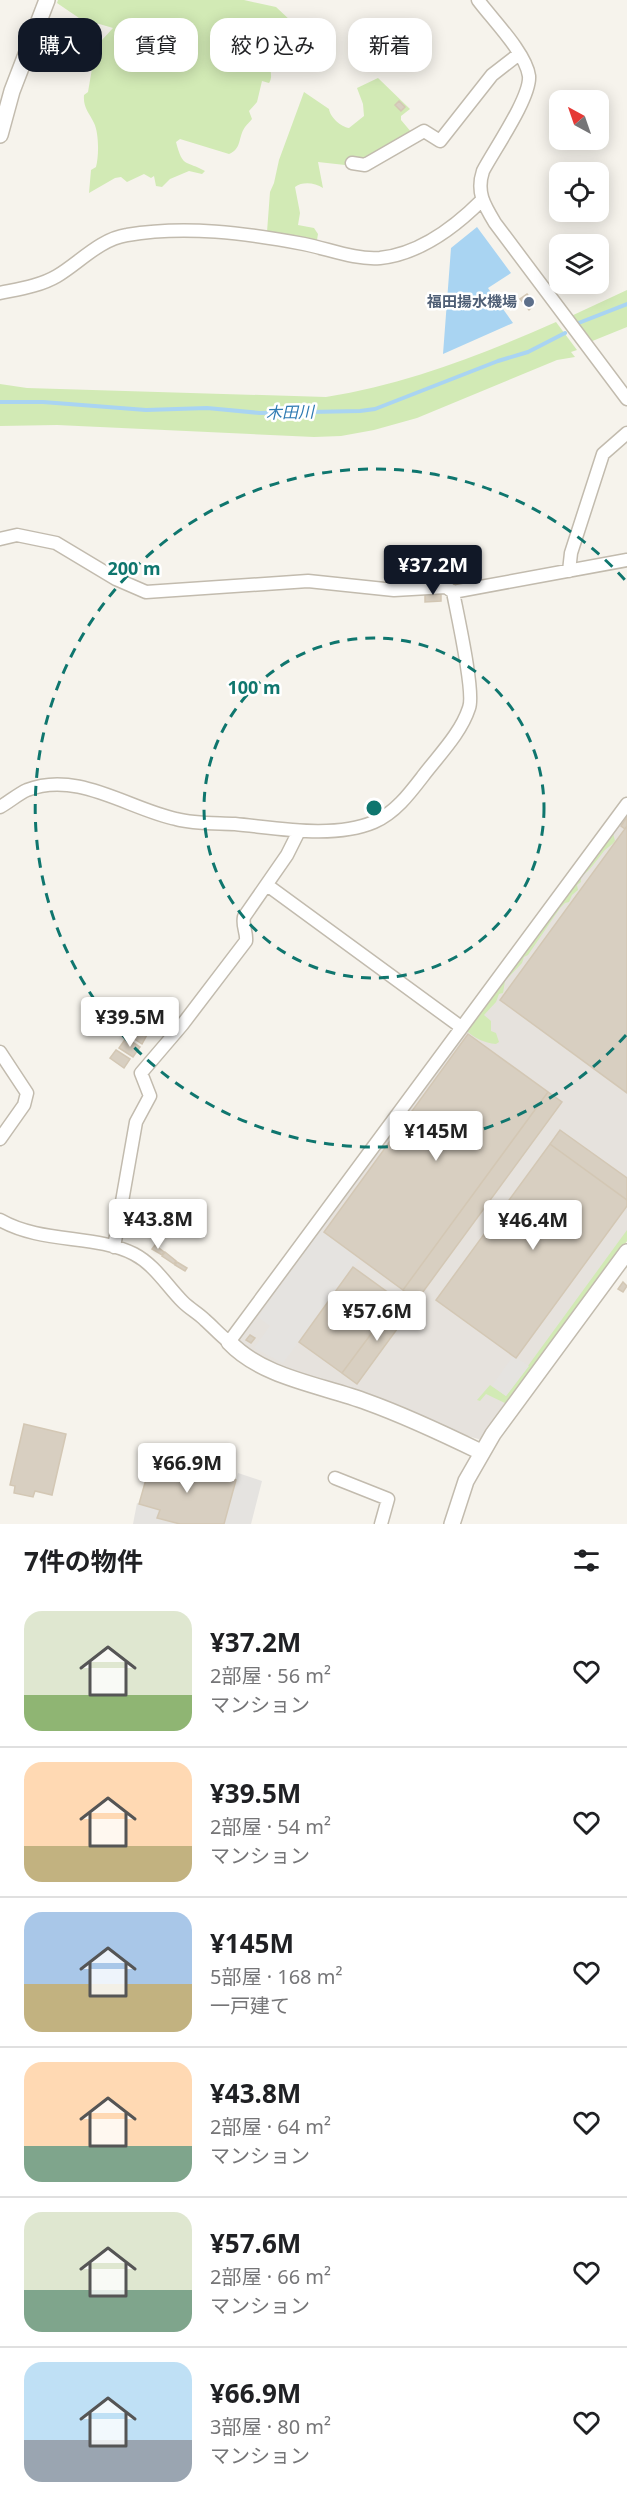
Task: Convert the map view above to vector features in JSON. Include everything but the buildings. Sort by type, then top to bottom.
[{"type":"street","points":[[0,135],[6,90],[47,0]]},
{"type":"street","points":[[478,0],[519,54],[528,72],[528,87],[483,171],[480,181],[482,200],[495,223],[561,314],[627,399]]},
{"type":"street","points":[[352,163],[365,165],[424,131],[440,141],[492,75],[519,54]]},
{"type":"street","points":[[0,293],[37,285],[54,278],[118,237],[162,231],[211,232],[305,244],[366,258],[392,256],[412,249],[446,230],[482,200]]},
{"type":"street","points":[[569,571],[584,511],[603,454],[627,433]]},
{"type":"street","points":[[0,538],[17,535],[56,543],[116,579],[146,592],[308,581],[394,590],[446,587],[453,592],[471,704],[460,727],[413,789],[382,819],[356,827],[299,831],[178,820],[153,813],[98,790],[75,786],[27,790],[0,807]]},
{"type":"street","points":[[453,592],[627,560]]},
{"type":"street","points":[[229,1342],[627,804]]},
{"type":"street","points":[[114,1247],[136,1122],[150,1096],[141,1073],[182,1025],[246,941],[242,923],[244,917],[267,885],[299,831]]},
{"type":"street","points":[[267,885],[461,1027]]},
{"type":"street","points":[[0,1052],[27,1093],[24,1105],[0,1139]]},
{"type":"street","points":[[0,1220],[15,1229],[54,1238],[114,1247],[134,1254],[145,1262],[192,1311],[204,1318],[244,1356],[272,1370],[378,1406],[481,1452]]},
{"type":"street","points":[[452,1524],[466,1481],[481,1452],[627,1252]]},
{"type":"street","points":[[334,1478],[388,1499],[381,1524]]},
{"type":"shaded area","points":[[627,811],[627,1241],[482,1440],[277,1367],[235,1341]]},
{"type":"shaded area","points":[[321,1230],[360,1258],[283,1363],[254,1348],[270,1326],[258,1317]]},
{"type":"shaded area","points":[[513,1356],[529,1366],[506,1396],[492,1386]]},
{"type":"shaded area","points":[[238,1473],[262,1481],[251,1524],[224,1524]]},
{"type":"shaded area","points":[[137,1503],[160,1510],[158,1518],[180,1524],[133,1524]]},
{"type":"green space","points":[[58,0],[244,0],[276,7],[288,18],[210,18],[210,72],[271,72],[269,83],[262,81],[257,102],[249,111],[252,119],[245,127],[238,146],[233,152],[229,154],[180,139],[176,142],[183,160],[205,171],[202,174],[189,171],[170,179],[162,187],[156,186],[154,176],[151,178],[144,174],[127,182],[121,177],[115,178],[89,193],[91,170],[96,167],[98,145],[96,127],[85,107],[84,95],[88,92],[91,72],[102,72],[102,40],[113,28],[102,25],[102,18],[79,18],[57,3]]},
{"type":"green space","points":[[378,78],[410,109],[401,116],[401,120],[412,133],[364,161],[348,157],[345,165],[318,162],[323,188],[309,183],[295,187],[300,213],[298,225],[314,228],[318,234],[317,240],[267,232],[270,192],[304,92],[329,109],[339,124],[349,128],[364,116],[363,104],[357,88]]},
{"type":"green space","points":[[627,290],[627,327],[590,342],[569,317]]},
{"type":"green space","points":[[556,322],[577,350],[571,352],[575,357],[557,360],[417,418],[374,430],[341,436],[314,437],[57,425],[0,426],[0,384],[27,388],[326,397],[386,384],[443,367]]},
{"type":"green space","points":[[613,833],[615,841],[581,877],[581,882],[577,885],[578,890],[569,902],[560,908],[522,963],[505,981],[503,993],[499,994],[496,1002],[484,1015],[491,1021],[491,1031],[496,1033],[499,1042],[488,1043],[469,1033],[465,1030]]},
{"type":"green space","points":[[627,1230],[627,1241],[507,1404],[486,1394],[480,1401],[477,1400],[490,1385],[506,1396]]},
{"type":"water","points":[[477,227],[511,273],[488,288],[513,323],[443,354],[451,248]]},
{"type":"waterway","name":"木田川","points":[[576,324],[627,304]]},
{"type":"waterway","name":"木田川","points":[[0,402],[43,402],[146,410],[207,408],[260,413],[360,411],[375,409],[498,361],[528,352],[565,333]]},
{"type":"place","name":"福田揚水機場","points":[[529,302]]}]
